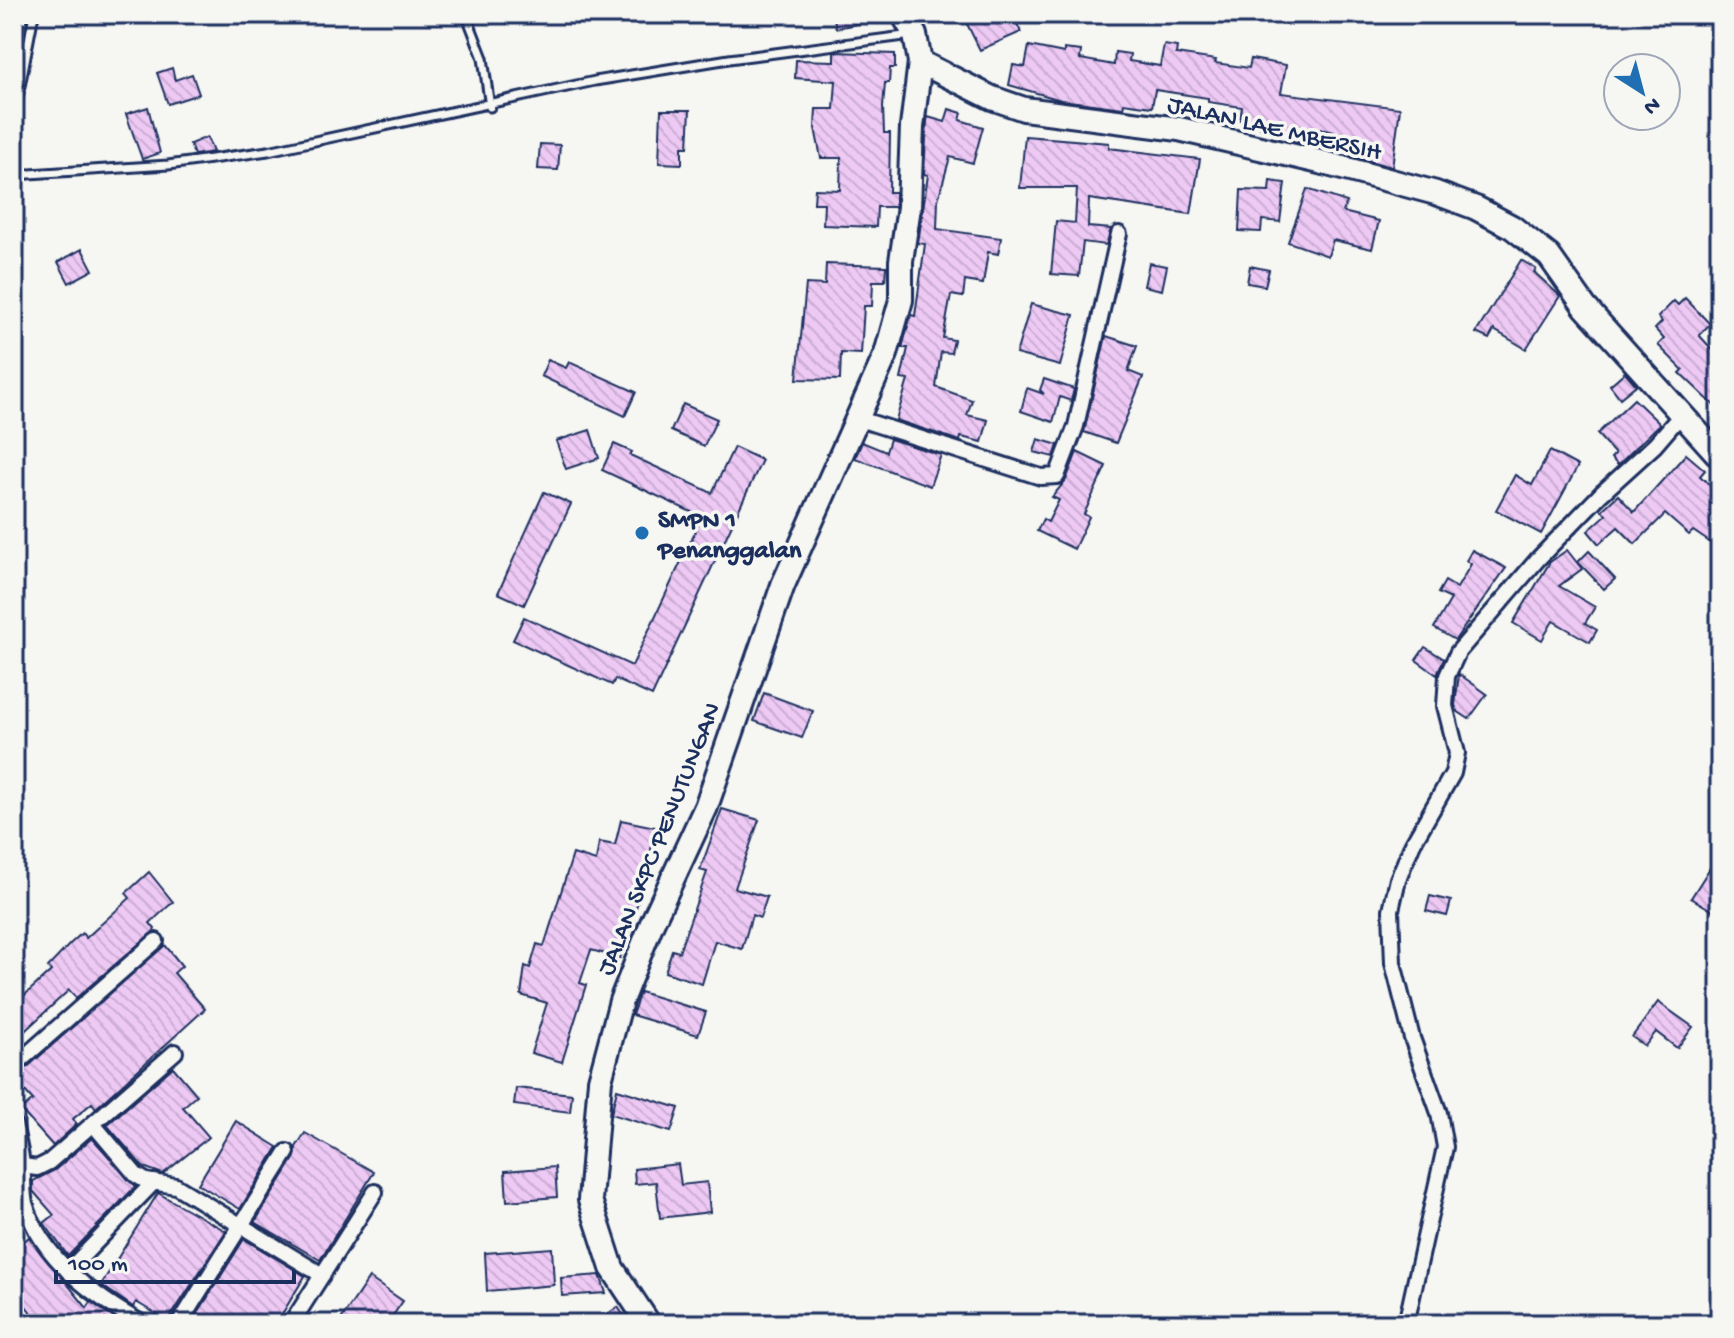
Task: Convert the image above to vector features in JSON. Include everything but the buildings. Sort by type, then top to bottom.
[{"type":"street","name":"JALAN SKPC PENUTUNGAN","points":[[649,1324],[612,1268],[590,1200],[600,1080],[621,1001],[652,923],[706,807],[783,585],[886,354],[901,300],[901,261],[909,207],[912,127],[920,62],[915,35],[903,14]]},
{"type":"street","name":"JALAN LAE MBERSIH","points":[[920,62],[992,98],[1024,109],[1179,129],[1436,193],[1476,208],[1524,236],[1549,256],[1585,307],[1720,457]]},
{"type":"street","points":[[856,418],[1041,477],[1057,476],[1076,426],[1119,234]]},
{"type":"street","points":[[1406,1324],[1445,1147],[1439,1113],[1412,1038],[1393,963],[1391,910],[1398,879],[1413,843],[1453,773],[1457,753],[1445,706],[1447,676],[1458,652],[1538,559],[1601,494],[1655,445],[1680,416]]},
{"type":"street","points":[[14,1066],[156,941]]},
{"type":"street","points":[[23,1166],[37,1168],[49,1162],[175,1052]]},
{"type":"street","points":[[14,1124],[23,1166],[24,1201],[38,1235],[68,1271],[96,1295],[143,1324]]},
{"type":"street","points":[[93,1124],[136,1175],[176,1186],[322,1275]]},
{"type":"street","points":[[179,1324],[287,1152]]},
{"type":"street","points":[[68,1271],[154,1182]]},
{"type":"street","points":[[291,1324],[375,1192]]},
{"type":"lane","points":[[14,118],[34,14]]},
{"type":"lane","points":[[466,14],[483,58],[490,107]]},
{"type":"lane","points":[[14,175],[216,159],[490,107],[595,81],[915,35]]},
{"type":"place","name":"SMPN 1 Penanggalan","points":[[642,533]]}]
